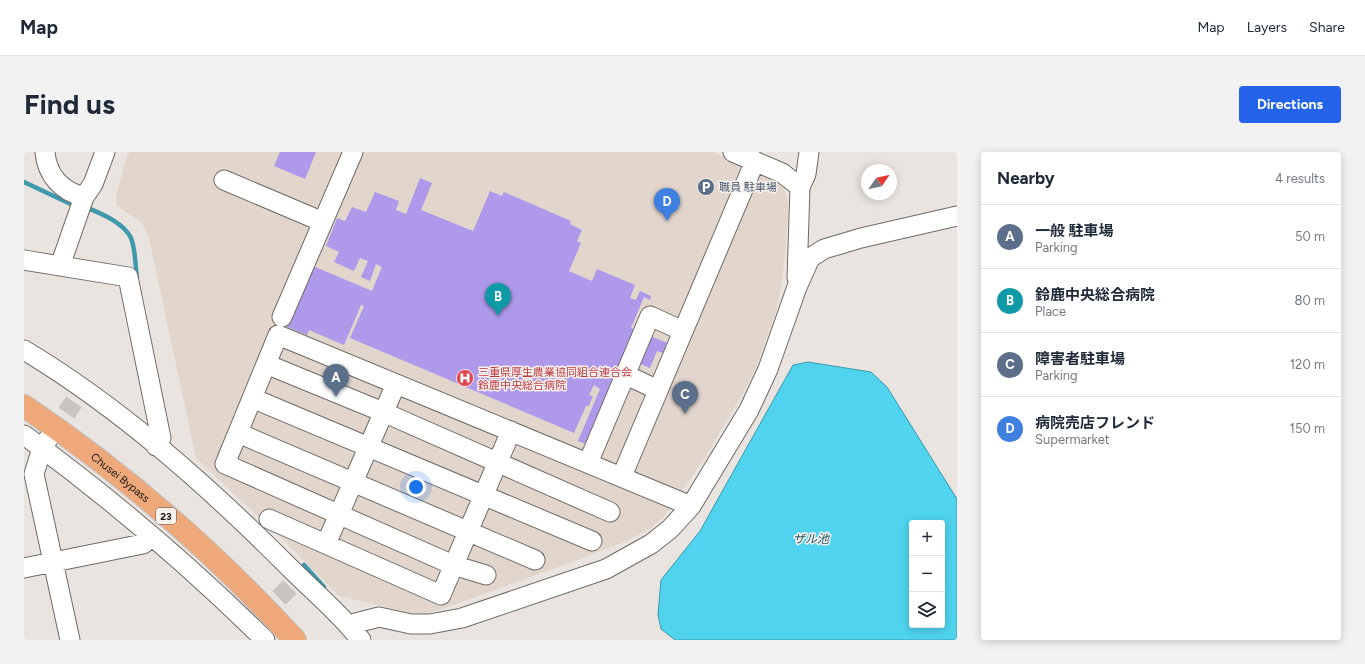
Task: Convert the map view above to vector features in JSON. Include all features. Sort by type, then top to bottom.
[{"type":"highway","name":"Chusei Bypass","points":[[24,406],[98,460],[159,510],[217,562],[295,640]]},
{"type":"street","points":[[45,152],[46,166],[56,182],[72,194],[84,197]]},
{"type":"street","points":[[60,266],[84,197],[93,184],[105,152]]},
{"type":"street","points":[[282,317],[353,152]]},
{"type":"street","points":[[733,152],[782,173],[800,187]]},
{"type":"street","points":[[797,287],[800,187],[806,174],[809,152]]},
{"type":"street","points":[[622,476],[667,381],[683,331],[755,161]]},
{"type":"street","points":[[224,180],[323,222]]},
{"type":"street","points":[[348,625],[379,618],[411,624],[446,622],[606,569],[651,544],[670,529],[692,506],[749,410],[768,369],[797,287],[810,258],[824,249],[862,238],[957,216]]},
{"type":"street","points":[[24,260],[128,277],[161,438],[156,446]]},
{"type":"street","points":[[578,459],[624,374],[650,316],[683,331]]},
{"type":"street","points":[[486,575],[453,565],[339,513],[225,464],[278,335],[692,506]]},
{"type":"street","points":[[24,350],[78,396],[113,411],[194,476],[248,526],[295,582],[348,625],[361,640]]},
{"type":"street","points":[[266,364],[383,412],[610,512]]},
{"type":"street","points":[[624,374],[667,381]]},
{"type":"street","points":[[326,544],[396,384]]},
{"type":"street","points":[[252,398],[592,541]]},
{"type":"street","points":[[269,519],[441,595],[496,463],[511,431]]},
{"type":"street","points":[[238,433],[535,560]]},
{"type":"street","points":[[24,436],[46,442],[152,537],[254,622],[266,640]]},
{"type":"street","points":[[46,442],[34,474],[70,640]]},
{"type":"street","points":[[24,568],[143,544],[152,537]]},
{"type":"shaded area","name":"三重県厚生農業協同組合連合会 鈴鹿中央総合病院","points":[[130,152],[713,152],[774,180],[784,189],[788,203],[788,217],[783,274],[776,312],[756,368],[746,388],[706,456],[663,518],[651,528],[629,540],[591,555],[445,608],[422,615],[409,617],[407,612],[339,596],[280,537],[196,458],[149,238],[142,223],[116,205],[117,192],[127,156]]},
{"type":"water","name":"ザル池","points":[[808,362],[871,372],[887,387],[957,499],[957,640],[675,640],[661,629],[658,615],[661,580],[700,531],[793,365]]},
{"type":"building","points":[[280,152],[316,152],[305,179],[274,166]]},
{"type":"building","points":[[420,178],[432,183],[421,210],[473,231],[490,191],[502,196],[504,192],[571,221],[570,224],[582,230],[577,241],[581,243],[569,271],[592,281],[597,269],[635,285],[630,298],[636,300],[640,291],[651,296],[650,300],[644,297],[631,328],[667,343],[663,353],[657,351],[650,368],[624,357],[586,444],[578,441],[600,389],[594,385],[589,395],[593,396],[589,406],[586,406],[574,433],[350,338],[364,306],[361,305],[344,345],[309,330],[307,335],[287,327],[313,266],[372,291],[382,267],[376,264],[370,281],[361,277],[368,261],[360,258],[354,271],[334,262],[339,252],[326,246],[337,218],[345,221],[352,207],[366,212],[375,192],[399,201],[396,210],[406,214]]},
{"type":"waterway","points":[[24,182],[75,206]]},
{"type":"waterway","points":[[88,208],[118,223],[128,233],[134,248],[137,278]]},
{"type":"waterway","points":[[304,565],[324,587]]},
{"type":"tunnel","points":[[50,437],[74,402]]},
{"type":"tunnel","points":[[258,618],[290,587]]},
{"type":"place","name":"職員 駐車場","points":[[706,187]]},
{"type":"place","name":"病院売店フレンド","points":[[667,221]]},
{"type":"place","name":"鈴鹿中央総合病院","points":[[498,316]]},
{"type":"place","name":"三重県厚生農業協同組合連合会 鈴鹿中央総合病院","points":[[465,378]]},
{"type":"place","name":"一般 駐車場","points":[[336,397]]},
{"type":"place","name":"障害者駐車場","points":[[685,414]]}]
